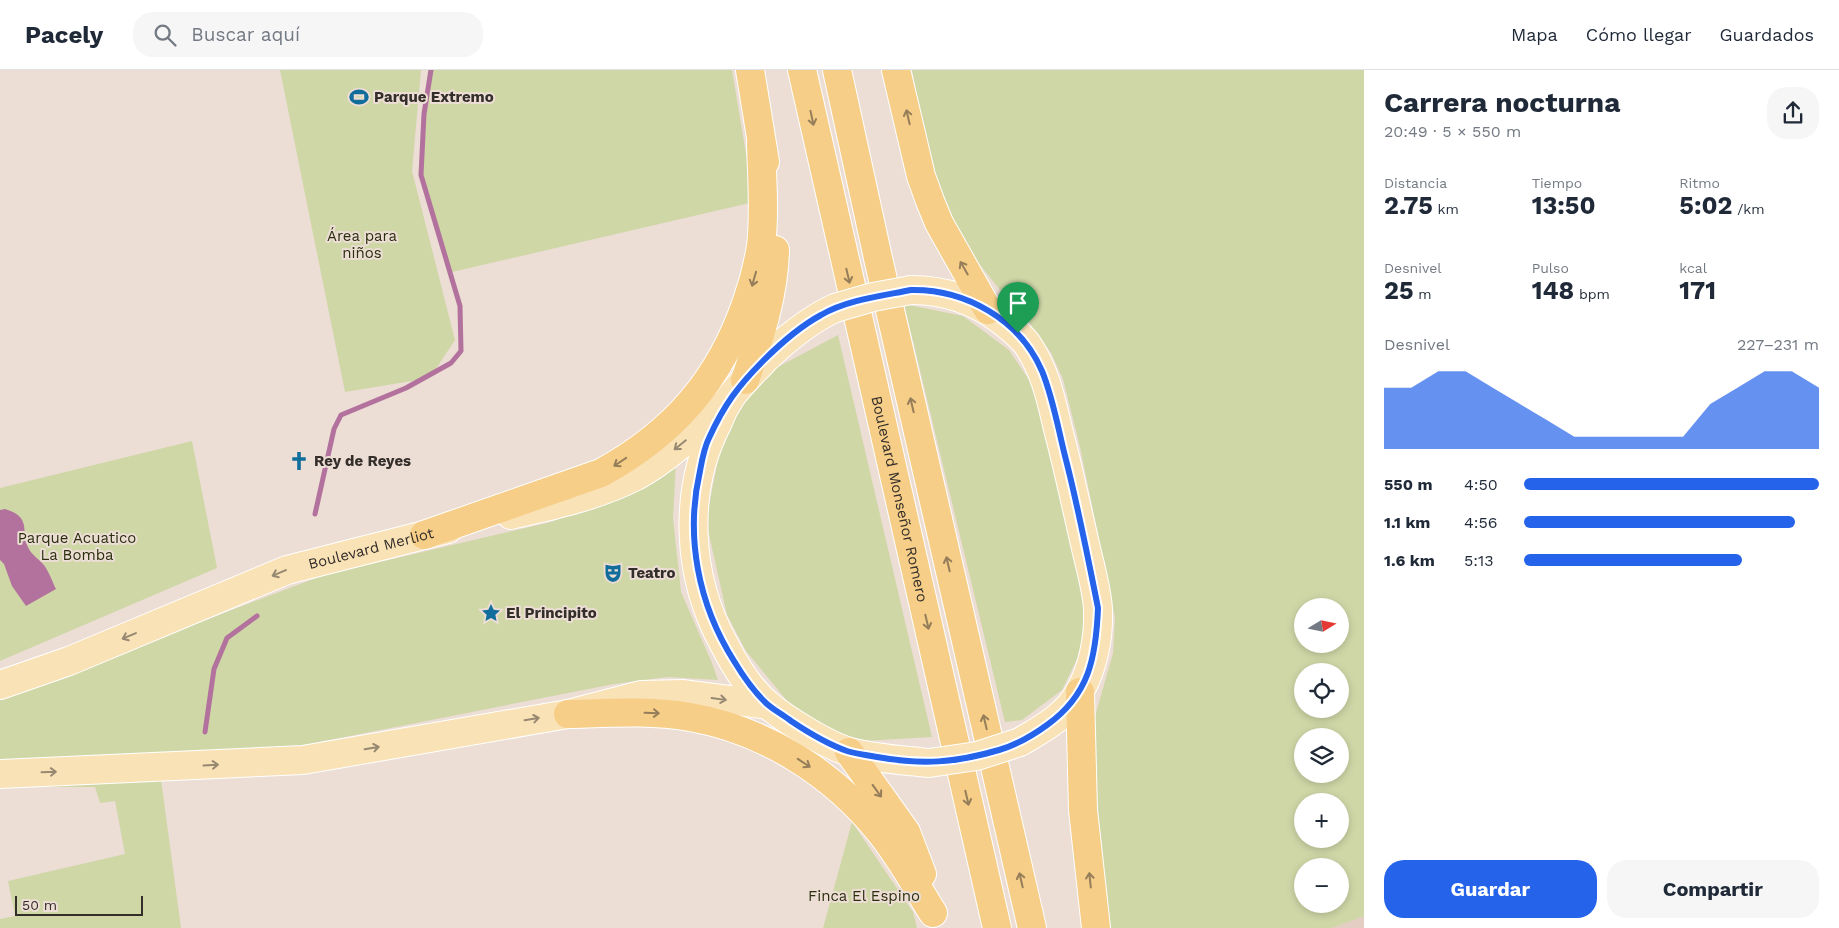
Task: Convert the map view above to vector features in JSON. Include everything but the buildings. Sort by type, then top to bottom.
[{"type":"highway","points":[[737,390],[763,327],[775,267],[775,230],[772,201],[750,70]]},
{"type":"highway","name":"Boulevard Monseñor Romero","points":[[802,70],[997,928]]},
{"type":"highway","points":[[837,70],[878,258],[1032,928]]},
{"type":"highway","points":[[896,70],[921,176],[930,201],[939,223],[988,310]]},
{"type":"highway","points":[[424,535],[601,473],[657,436],[681,414],[701,391],[720,364],[738,328],[756,271],[761,244],[761,144]]},
{"type":"highway","points":[[1080,692],[1083,810],[1096,928]]},
{"type":"highway","points":[[568,714],[650,713],[690,717],[734,728],[786,751],[825,778],[860,808],[890,846],[935,921]]},
{"type":"highway","points":[[848,752],[906,832],[922,874],[935,921]]},
{"type":"main road","name":"Boulevard Merliot","points":[[0,686],[68,661],[287,570],[573,500],[615,486],[637,475],[666,456],[690,436],[791,336],[820,315],[835,308],[911,290],[926,290],[956,296],[988,310],[1018,333],[1041,369],[1070,474],[1098,608],[1098,629],[1093,654],[1080,692],[1061,714],[1020,742],[977,756],[929,763],[887,759],[848,752],[812,735],[768,705]]},
{"type":"main road","points":[[737,390],[708,439],[697,484],[694,516],[696,560],[701,588],[718,634],[740,671],[752,688],[768,705]]},
{"type":"main road","points":[[0,774],[303,760],[568,714],[641,695],[682,694],[768,705]]},
{"type":"shaded area","points":[[5,509],[20,517],[23,521],[26,543],[49,573],[56,589],[26,606],[12,586],[4,564],[0,560],[0,510]]},
{"type":"shaded area","points":[[1364,916],[1364,928],[1332,928]]},
{"type":"green space","name":"Parque Extremo","points":[[280,70],[421,70],[412,171],[455,340],[430,378],[345,392]]},
{"type":"green space","points":[[428,70],[732,70],[754,202],[448,273],[421,171]]},
{"type":"green space","points":[[912,70],[1364,70],[1364,916],[1332,928],[1111,928],[1092,818],[1094,720],[1113,653],[1115,618],[1080,447],[1063,379],[1051,353],[1029,322],[965,246],[945,209],[932,171]]},
{"type":"green space","points":[[904,304],[963,316],[1009,350],[1033,386],[1070,524],[1086,620],[1080,653],[1062,690],[1022,720],[1005,722]]},
{"type":"green space","points":[[838,335],[932,737],[863,741],[828,729],[793,708],[746,651],[727,615],[706,521],[725,423],[761,376]]},
{"type":"green space","name":"Parque Acuatico La Bomba","points":[[192,441],[217,568],[0,661],[0,488]]},
{"type":"green space","points":[[676,462],[673,518],[681,592],[718,680],[668,677],[614,684],[294,747],[0,762],[0,698],[324,575],[551,522],[642,485]]},
{"type":"green space","points":[[161,779],[181,928],[0,928],[0,919],[15,916],[8,881],[125,854],[115,801],[100,803],[95,787],[0,787]]},
{"type":"green space","name":"Finca El Espino","points":[[852,822],[913,912],[917,928],[823,928]]},
{"type":"waterway","points":[[315,514],[334,429],[341,415],[406,388],[451,363],[461,351],[460,306],[421,175],[424,114],[431,70]]},
{"type":"waterway","points":[[205,732],[214,669],[227,638],[257,616]]},
{"type":"place","name":"Parque Extremo","points":[[359,97]]},
{"type":"place","name":"Rey de Reyes","points":[[299,461]]},
{"type":"place","name":"Teatro","points":[[613,573]]},
{"type":"place","name":"El Principito","points":[[491,613]]},
{"type":"route","points":[[911,290],[942,292],[962,297],[988,310],[1018,333],[1041,369],[1046,382],[1070,474],[1098,608],[1098,629],[1089,669],[1080,692],[1068,708],[1054,720],[1020,742],[977,756],[929,763],[887,759],[848,752],[812,735],[768,705],[752,688],[740,671],[718,634],[701,588],[694,533],[697,484],[708,439],[728,400],[775,349],[820,315],[835,308],[911,290]]},
{"type":"park label","name":"Área para niños","points":[[362,244]]}]
